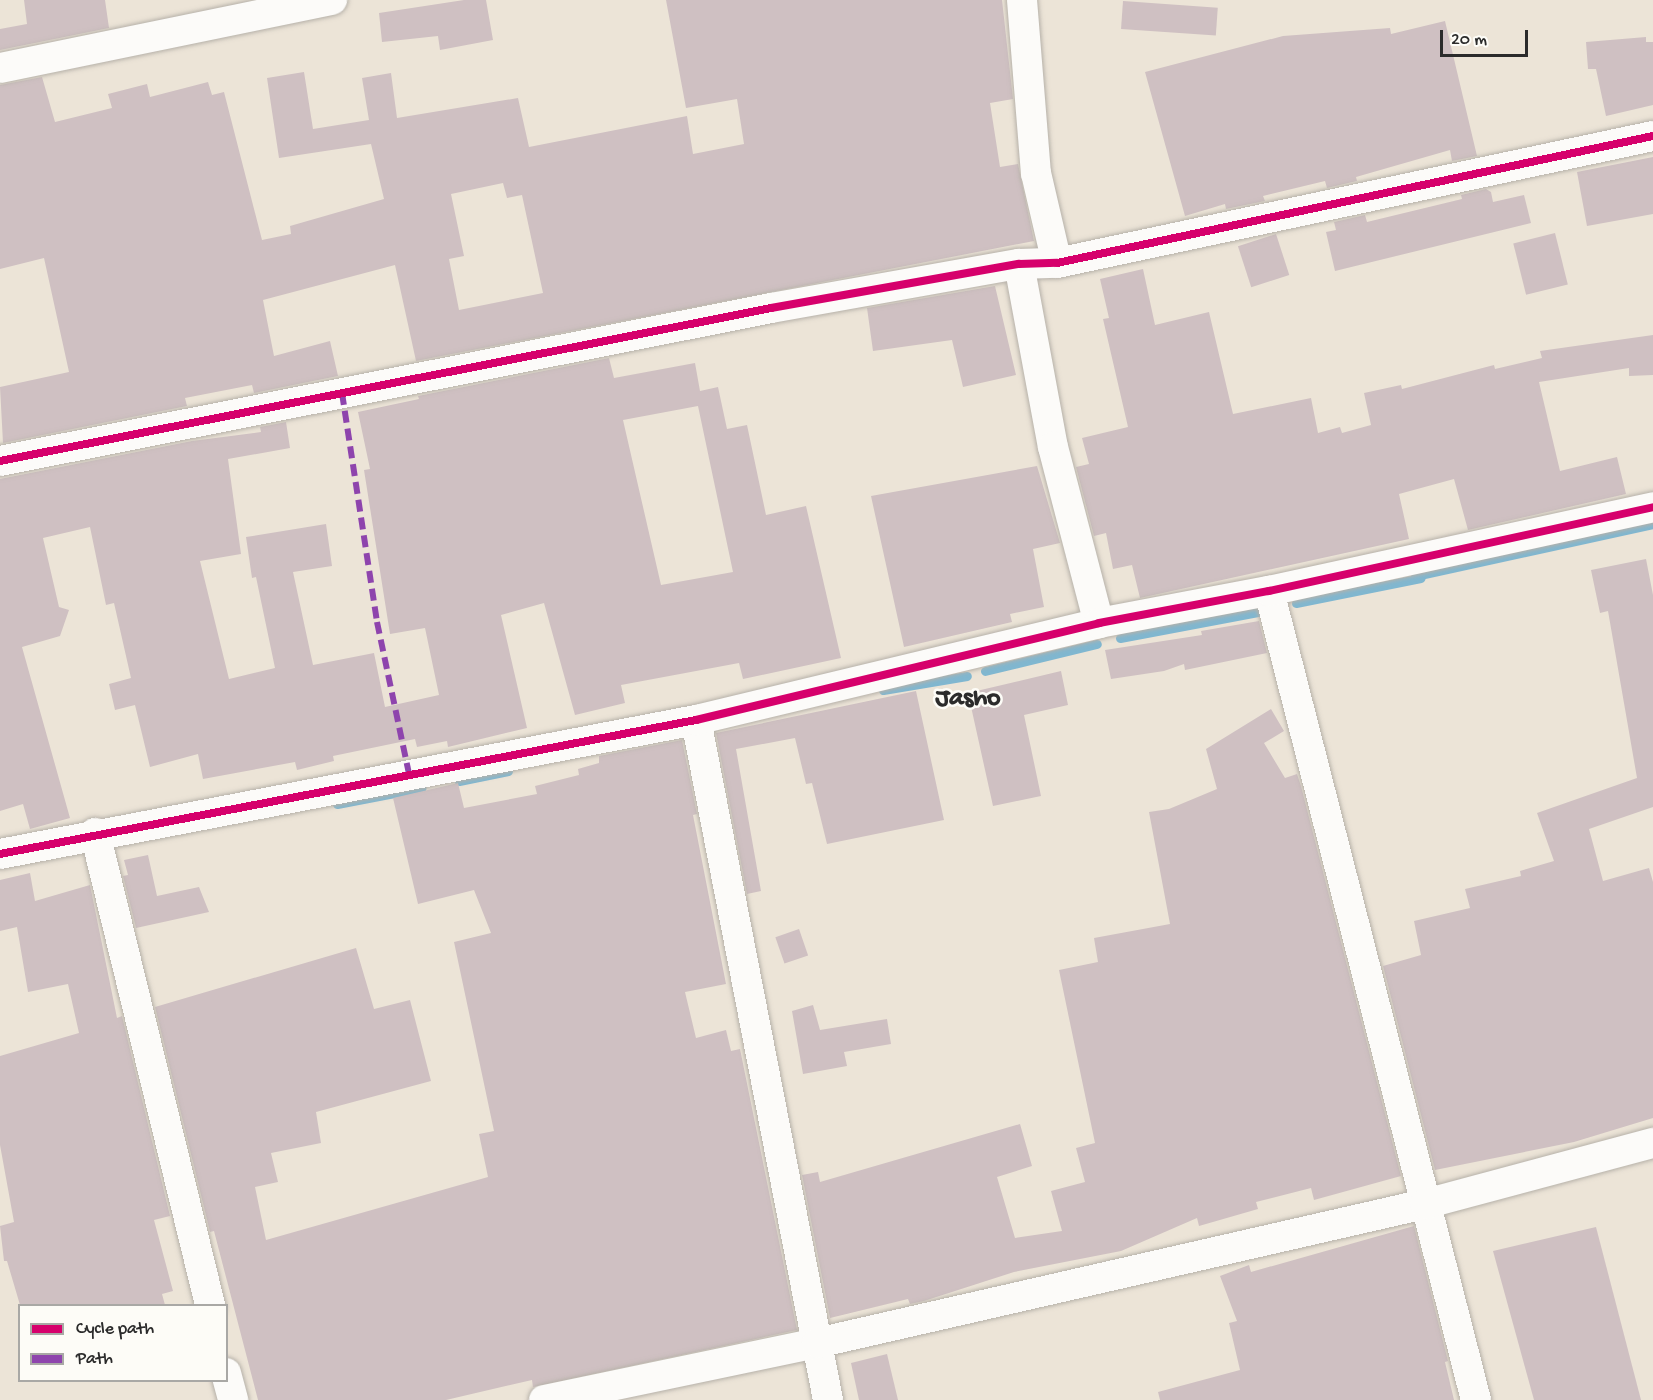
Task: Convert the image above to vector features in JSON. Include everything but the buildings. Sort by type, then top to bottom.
[{"type":"street","points":[[0,68],[332,0]]},
{"type":"street","points":[[1022,0],[1036,173],[1057,263]]},
{"type":"street","points":[[0,461],[771,308],[1019,264],[1057,263],[1653,136]]},
{"type":"street","points":[[1019,264],[1053,447],[1099,623]]},
{"type":"street","points":[[0,854],[95,833],[696,720],[1099,623],[1269,591],[1653,507]]},
{"type":"street","points":[[1269,591],[1476,1400]]},
{"type":"street","points":[[696,720],[828,1400]]},
{"type":"street","points":[[95,833],[210,1304]]},
{"type":"street","points":[[543,1400],[817,1343],[1425,1204],[1653,1143]]},
{"type":"street","points":[[228,1381],[233,1400]]},
{"type":"waterway","points":[[1415,576],[1653,524]]},
{"type":"waterway","points":[[1296,603],[1421,578]]},
{"type":"waterway","points":[[1120,638],[1268,610]]},
{"type":"waterway","points":[[985,671],[1097,644]]},
{"type":"waterway","points":[[883,690],[967,676]]},
{"type":"waterway","points":[[459,781],[508,771]]},
{"type":"waterway","points":[[337,804],[421,788]]},
{"type":"marked path","points":[[342,393],[377,622],[409,774]]},
{"type":"cycle path","points":[[0,461],[771,308],[1019,264],[1057,263],[1653,136]]},
{"type":"cycle path","points":[[0,854],[696,720],[1099,623],[1269,591],[1653,507]]},
{"type":"district","name":"Jasho","points":[[968,700]]}]
